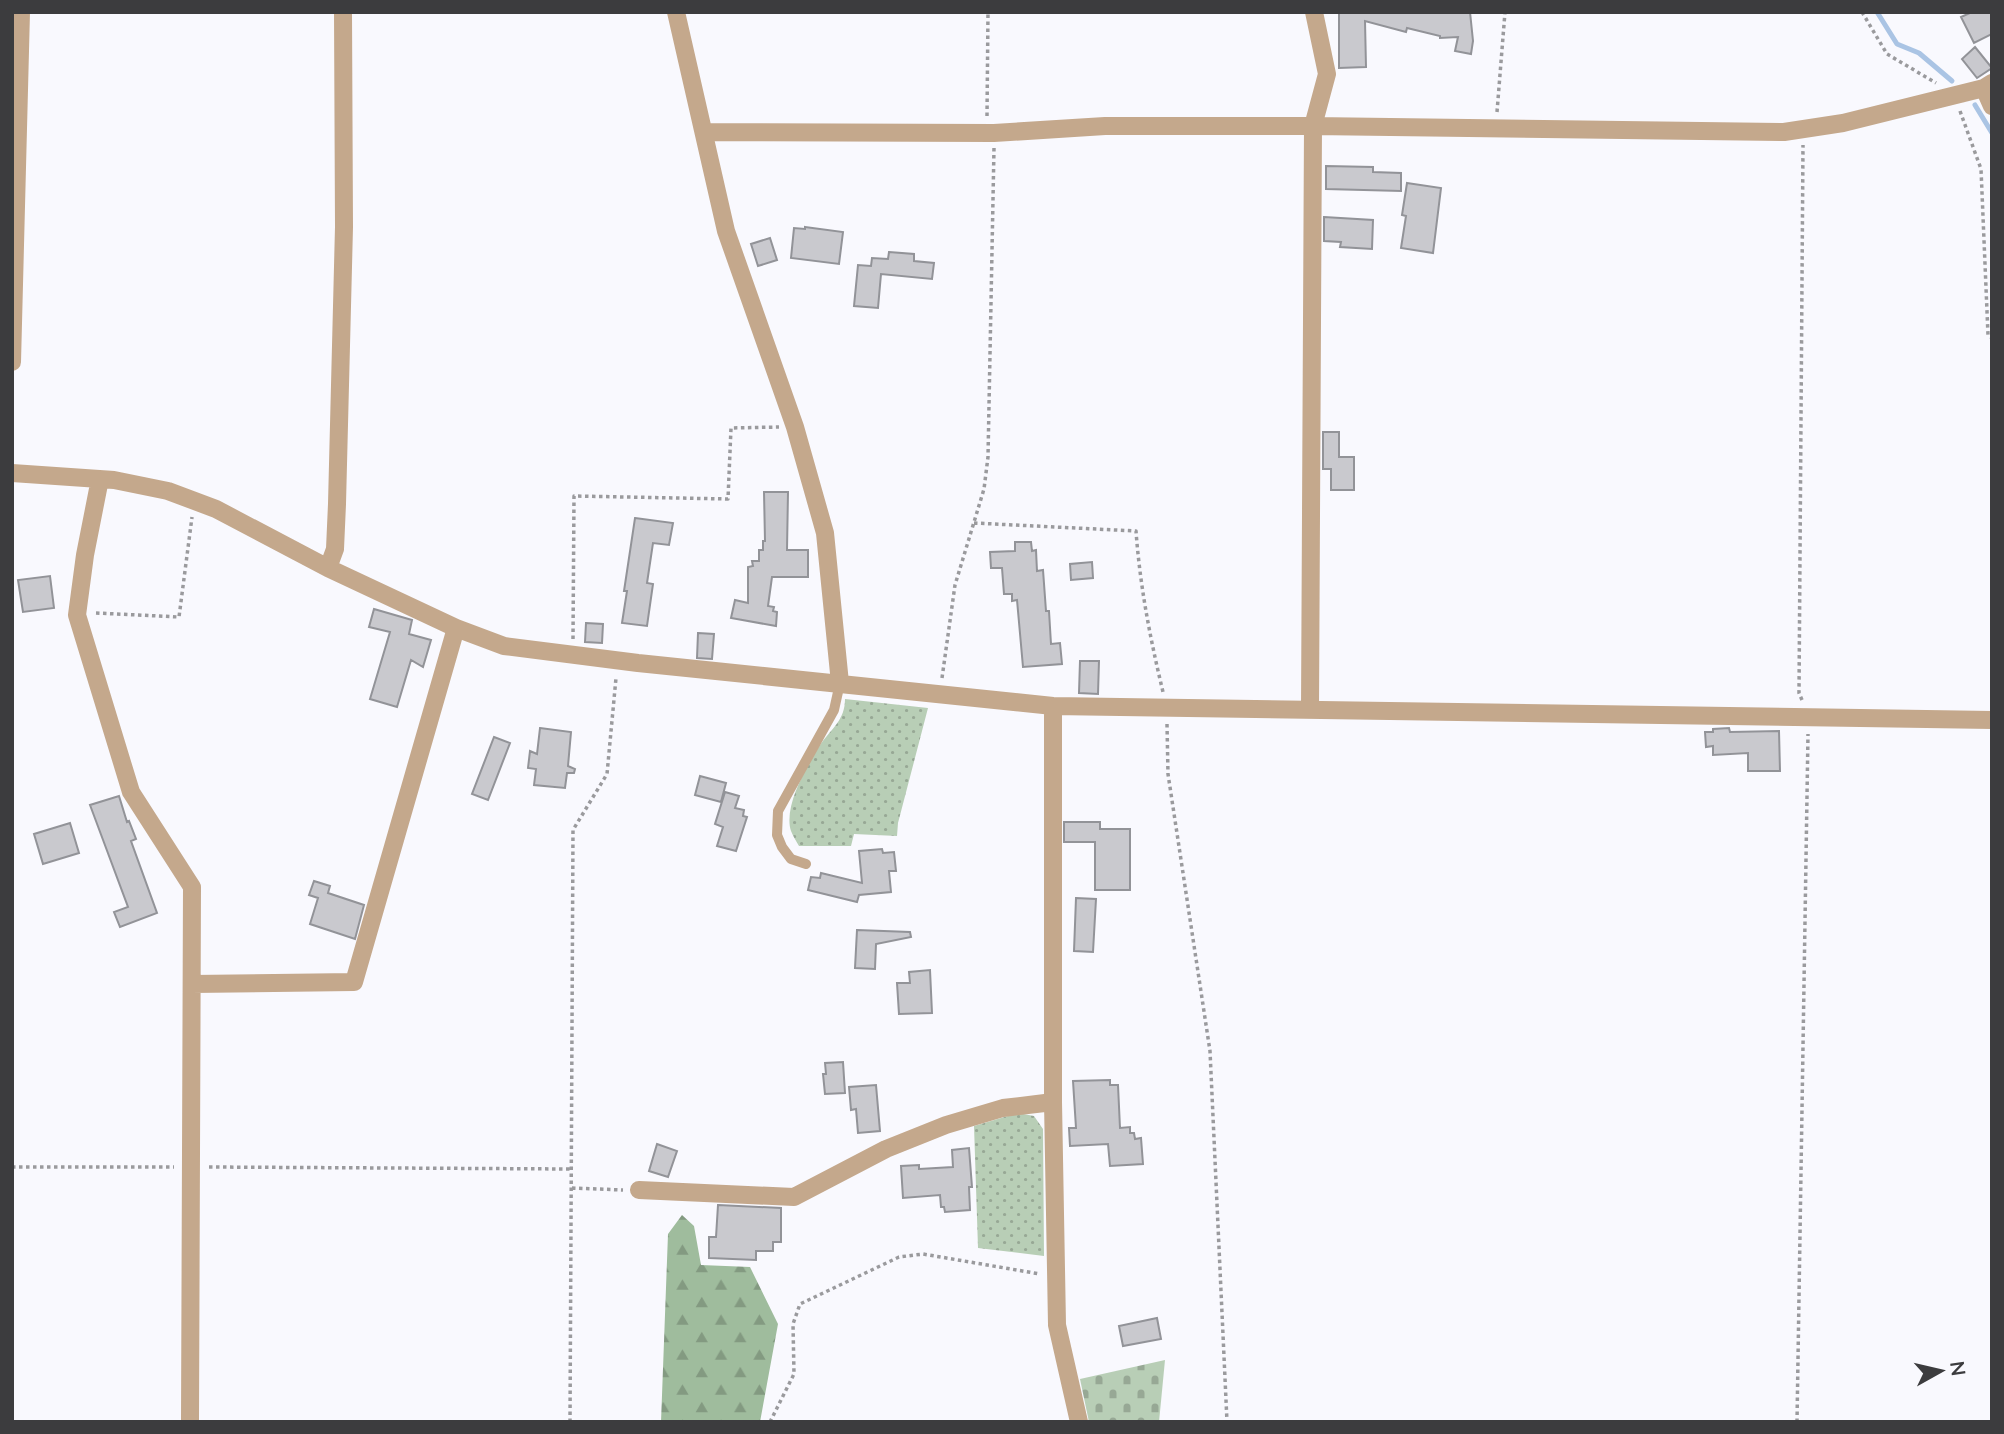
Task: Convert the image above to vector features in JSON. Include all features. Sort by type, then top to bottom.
[{"type":"street","points":[[12,362],[21,12]]},
{"type":"street","points":[[328,568],[335,549],[337,504],[344,228],[343,12]]},
{"type":"street","points":[[676,12],[726,231],[795,427],[825,533],[840,683]]},
{"type":"street","points":[[1310,710],[1313,126],[1327,75],[1314,12]]},
{"type":"street","points":[[704,132],[990,133],[1105,126],[1784,132],[1843,123],[1988,85],[1992,106]]},
{"type":"street","points":[[12,473],[100,479],[168,491],[216,509],[328,568],[456,628],[503,646],[1053,706],[1992,720]]},
{"type":"street","points":[[100,479],[85,555],[78,612],[131,792],[192,887],[190,1422]]},
{"type":"street","points":[[192,984],[354,982],[456,628]]},
{"type":"street","points":[[1053,706],[1053,1102],[1057,1325],[1079,1422]]},
{"type":"street","points":[[639,1190],[794,1197],[886,1149],[946,1125],[1003,1108],[1053,1102]]},
{"type":"lane","points":[[806,864],[791,859],[782,847],[777,835],[778,811],[834,710],[840,683]]},
{"type":"path","points":[[940,694],[955,585],[984,489],[988,457],[988,12]]},
{"type":"path","points":[[1496,128],[1505,12]]},
{"type":"path","points":[[1862,12],[1887,54],[1925,75],[1954,96],[1981,169],[1988,335],[1992,338]]},
{"type":"path","points":[[1797,1422],[1808,717],[1799,693],[1803,129]]},
{"type":"path","points":[[573,654],[574,496],[728,499],[731,428],[795,427]]},
{"type":"path","points":[[78,612],[179,617],[194,501]]},
{"type":"path","points":[[974,523],[1136,531],[1139,578],[1167,708],[1168,774],[1210,1051],[1227,1422]]},
{"type":"path","points":[[570,1422],[573,830],[607,774],[617,660]]},
{"type":"path","points":[[12,1167],[571,1169]]},
{"type":"path","points":[[572,1188],[639,1190]]},
{"type":"path","points":[[771,1422],[794,1374],[793,1324],[800,1304],[899,1257],[923,1254],[1056,1277]]},
{"type":"green space","points":[[845,699],[928,708],[897,836],[854,834],[851,846],[799,846],[789,821],[793,799],[815,753],[843,713]]},
{"type":"green space","points":[[1018,1113],[1034,1116],[1043,1129],[1044,1256],[978,1248],[974,1126]]},
{"type":"green space","points":[[682,1215],[694,1226],[701,1265],[750,1267],[778,1324],[760,1422],[661,1422],[668,1234]]},
{"type":"green space","points":[[1165,1360],[1159,1422],[1089,1422],[1080,1379]]},
{"type":"building","points":[[1339,12],[1470,12],[1473,41],[1471,54],[1455,51],[1458,37],[1440,38],[1407,28],[1406,32],[1365,21],[1366,67],[1339,68]]},
{"type":"building","points":[[1972,12],[1992,12],[1992,34],[1974,43],[1961,17]]},
{"type":"building","points":[[1975,47],[1992,68],[1977,78],[1962,59]]},
{"type":"building","points":[[1326,166],[1373,167],[1373,172],[1401,173],[1401,191],[1326,189]]},
{"type":"building","points":[[1407,183],[1441,188],[1433,253],[1401,248]]},
{"type":"building","points":[[1324,217],[1373,220],[1372,249],[1340,247],[1341,242],[1324,241]]},
{"type":"building","points":[[794,228],[843,232],[839,264],[791,258]]},
{"type":"building","points":[[770,238],[777,260],[758,266],[751,244]]},
{"type":"building","points":[[889,252],[914,254],[914,261],[934,263],[932,279],[881,274],[878,308],[854,306],[858,265],[871,266],[872,258],[888,259]]},
{"type":"building","points":[[1323,432],[1339,432],[1339,457],[1354,457],[1354,490],[1331,490],[1331,469],[1323,469]]},
{"type":"building","points":[[764,492],[788,492],[787,550],[808,550],[808,577],[772,577],[768,606],[774,607],[773,611],[777,612],[776,626],[731,618],[735,600],[748,603],[748,567],[753,566],[752,561],[759,561],[759,550],[763,550]]},
{"type":"building","points":[[635,518],[673,523],[669,545],[653,543],[647,583],[653,584],[647,626],[622,623]]},
{"type":"building","points":[[1015,542],[1031,542],[1032,551],[1036,550],[1037,571],[1043,570],[1051,644],[1060,643],[1062,664],[1023,667],[1017,600],[1012,601],[1012,594],[1004,594],[1002,568],[991,568],[990,552],[1015,551]]},
{"type":"building","points":[[1092,562],[1093,578],[1071,580],[1070,564]]},
{"type":"building","points":[[50,576],[54,608],[23,612],[18,580]]},
{"type":"building","points":[[374,609],[412,620],[409,634],[431,640],[423,667],[411,660],[397,707],[370,699],[390,632],[369,627]]},
{"type":"building","points":[[586,623],[603,624],[602,643],[585,642]]},
{"type":"building","points":[[698,633],[714,634],[712,659],[697,658]]},
{"type":"building","points":[[1080,661],[1099,661],[1098,694],[1079,693]]},
{"type":"building","points":[[540,728],[571,732],[568,766],[575,769],[574,773],[567,773],[565,788],[534,785],[536,769],[528,768],[530,751],[537,754]]},
{"type":"building","points":[[1729,728],[1730,732],[1779,731],[1780,771],[1748,771],[1748,753],[1713,755],[1713,746],[1706,747],[1705,732]]},
{"type":"building","points":[[494,737],[510,743],[488,800],[472,794]]},
{"type":"building","points":[[700,776],[726,783],[721,802],[695,795]]},
{"type":"building","points":[[725,792],[739,796],[735,808],[744,810],[743,816],[747,817],[736,851],[717,846],[723,827],[715,824]]},
{"type":"building","points":[[119,796],[127,822],[129,821],[136,839],[131,841],[157,913],[120,927],[114,912],[128,907],[90,805]]},
{"type":"building","points":[[1064,822],[1100,822],[1100,829],[1130,829],[1130,890],[1095,890],[1095,842],[1064,842]]},
{"type":"building","points":[[70,823],[79,853],[43,864],[34,834]]},
{"type":"building","points":[[882,849],[883,853],[894,852],[896,871],[889,871],[891,892],[859,895],[857,902],[808,890],[811,877],[820,878],[821,873],[862,883],[859,851]]},
{"type":"building","points":[[314,881],[330,886],[328,893],[364,905],[355,939],[310,924],[318,898],[309,895]]},
{"type":"building","points":[[1076,898],[1096,899],[1093,952],[1074,951]]},
{"type":"building","points":[[857,930],[910,932],[911,937],[876,944],[875,969],[855,968]]},
{"type":"building","points":[[930,970],[932,1013],[899,1014],[897,983],[910,983],[909,972]]},
{"type":"building","points":[[843,1062],[845,1093],[825,1094],[825,1063]]},
{"type":"building","points":[[1110,1080],[1110,1085],[1118,1085],[1120,1128],[1130,1127],[1130,1133],[1134,1133],[1135,1139],[1141,1138],[1143,1164],[1110,1166],[1108,1144],[1070,1146],[1069,1128],[1076,1128],[1073,1081]]},
{"type":"building","points":[[876,1085],[880,1131],[858,1133],[856,1109],[851,1110],[849,1087]]},
{"type":"building","points":[[657,1144],[677,1151],[668,1177],[649,1171]]},
{"type":"building","points":[[969,1148],[972,1187],[969,1187],[970,1210],[945,1212],[944,1207],[941,1207],[940,1195],[903,1198],[901,1166],[919,1165],[919,1169],[953,1167],[952,1150]]},
{"type":"building","points":[[718,1205],[781,1208],[781,1242],[773,1242],[773,1251],[756,1251],[756,1260],[709,1258],[709,1237],[716,1237]]},
{"type":"building","points":[[1157,1318],[1161,1339],[1123,1346],[1119,1326]]},
{"type":"waterway","points":[[1877,12],[1897,44],[1919,53],[1952,81]]},
{"type":"waterway","points":[[1975,105],[1992,133]]}]
